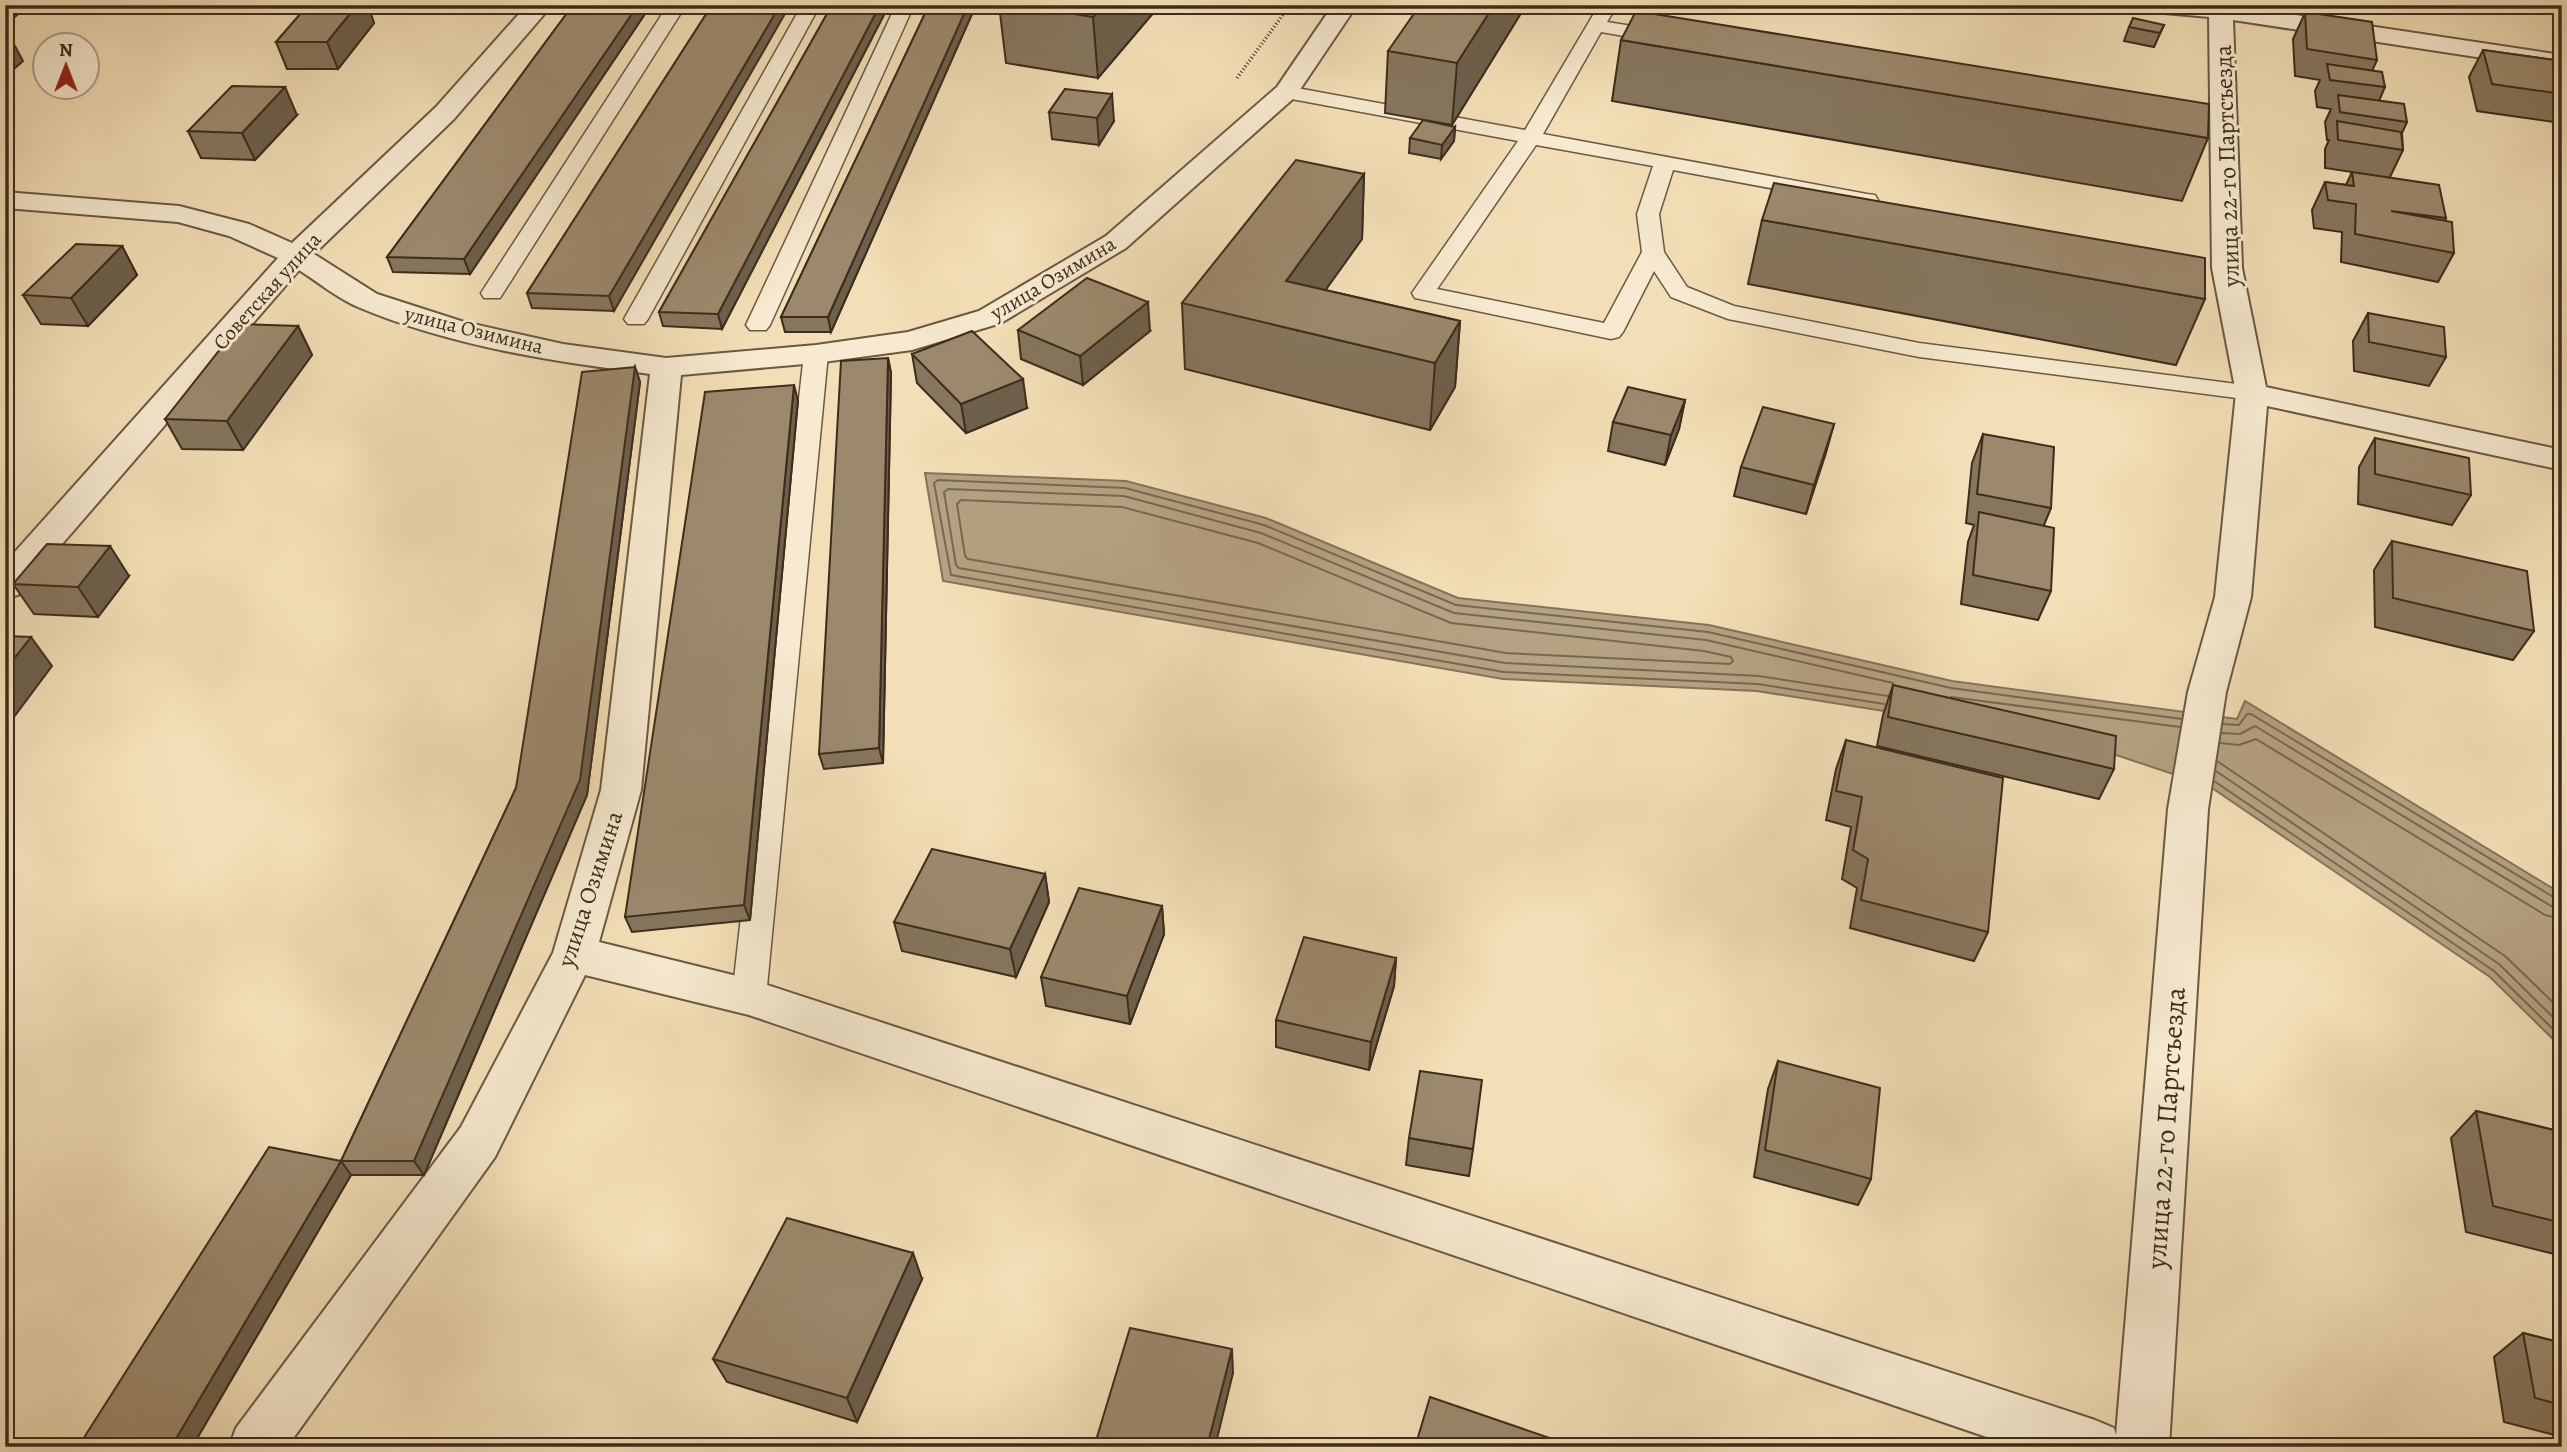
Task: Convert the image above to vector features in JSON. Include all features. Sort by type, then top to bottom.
[{"type":"street","name":"Советская улица","points":[[5,586],[296,255],[445,113],[540,5]]},
{"type":"street","name":"улица Озимина","points":[[5,200],[179,214],[239,230],[296,255],[366,300],[456,330],[563,353],[666,368],[816,354],[912,341],[990,317],[1115,242],[1286,92],[1345,5]]},
{"type":"street","points":[[2152,5],[2221,10],[2562,63]]},
{"type":"street","name":"улица 22-го Партсъезда","points":[[2142,1447],[2188,810],[2207,692],[2233,597],[2252,393],[2213,265],[2221,10]]},
{"type":"street","name":"улица Озимина","points":[[255,1447],[478,1143],[574,954],[621,790],[666,368]]},
{"type":"street","points":[[2252,393],[2562,460]]},
{"type":"street","points":[[574,954],[749,997],[2095,1447]]},
{"type":"lane","points":[[492,293],[677,5]]},
{"type":"lane","points":[[636,319],[811,5]]},
{"type":"lane","points":[[758,325],[905,5]]},
{"type":"lane","points":[[1608,5],[1531,137],[1423,293],[1611,332],[1653,251]]},
{"type":"lane","points":[[1596,26],[1678,39]]},
{"type":"lane","points":[[1286,92],[1884,203]]},
{"type":"lane","points":[[1665,162],[1648,214],[1653,251],[1679,292],[1728,312],[1919,350],[2252,393]]},
{"type":"lane","points":[[749,997],[816,354]]},
{"type":"water","points":[[925,473],[1126,481],[1266,518],[1458,598],[1709,625],[1952,681],[2237,719],[2245,701],[2562,894],[2562,1048],[2490,977],[2209,786],[2074,741],[1757,691],[1503,679],[943,581]]},
{"type":"building","points":[[308,5],[357,5],[327,42],[276,42]]},
{"type":"building","points":[[573,5],[638,5],[464,259],[387,257]]},
{"type":"building","points":[[712,5],[780,5],[609,296],[527,293]]},
{"type":"building","points":[[832,5],[880,5],[718,314],[659,312]]},
{"type":"building","points":[[929,5],[968,5],[828,317],[781,317]]},
{"type":"building","points":[[1017,5],[1104,5],[1093,17]]},
{"type":"building","points":[[1420,5],[1494,5],[1457,63],[1388,51]]},
{"type":"building","points":[[1636,11],[2209,104],[2208,138],[1621,40]]},
{"type":"building","points":[[2305,12],[2372,22],[2377,60],[2307,49]]},
{"type":"building","points":[[2133,18],[2164,25],[2160,33],[2129,27]]},
{"type":"building","points":[[2483,50],[2562,61],[2562,94],[2492,84]]},
{"type":"building","points":[[2327,64],[2382,72],[2385,87],[2330,80]]},
{"type":"building","points":[[232,86],[285,87],[242,133],[188,131]]},
{"type":"building","points":[[1065,89],[1112,94],[1097,118],[1049,112]]},
{"type":"building","points":[[2338,95],[2404,104],[2407,122],[2340,112]]},
{"type":"building","points":[[1423,120],[1455,127],[1442,145],[1410,138]]},
{"type":"building","points":[[2337,121],[2401,132],[2403,150],[2338,140]]},
{"type":"building","points":[[1296,160],[1364,174],[1286,281],[1460,321],[1435,363],[1182,303]]},
{"type":"building","points":[[2352,172],[2439,185],[2446,218],[2391,211],[2452,222],[2454,253],[2355,234],[2356,204],[2328,200],[2325,182],[2354,186]]},
{"type":"building","points":[[1774,183],[2205,258],[2205,299],[1762,220]]},
{"type":"building","points":[[76,244],[122,246],[71,298],[23,295]]},
{"type":"building","points":[[1087,278],[1148,302],[1080,356],[1018,330]]},
{"type":"building","points":[[2368,313],[2444,327],[2446,357],[2369,342]]},
{"type":"building","points":[[240,324],[298,326],[227,421],[165,419]]},
{"type":"building","points":[[972,331],[1023,379],[961,404],[912,354]]},
{"type":"building","points":[[888,358],[879,748],[819,754],[841,361]]},
{"type":"building","points":[[635,367],[580,780],[414,1161],[341,1161],[516,788],[582,372]]},
{"type":"building","points":[[794,385],[744,905],[625,917],[705,392]]},
{"type":"building","points":[[1628,387],[1685,400],[1671,435],[1613,422]]},
{"type":"building","points":[[1763,407],[1834,424],[1814,485],[1741,467]]},
{"type":"building","points":[[1983,434],[2054,447],[2051,508],[1977,494]]},
{"type":"building","points":[[2375,438],[2469,458],[2471,495],[2375,474]]},
{"type":"building","points":[[1979,512],[2054,528],[2051,591],[1973,575]]},
{"type":"building","points":[[2392,541],[2527,571],[2534,631],[2393,598]]},
{"type":"building","points":[[47,544],[110,546],[78,587],[13,584]]},
{"type":"building","points":[[5,636],[31,637],[5,670]]},
{"type":"building","points":[[1893,685],[2116,736],[2114,769],[1888,717]]},
{"type":"building","points":[[1846,740],[2003,778],[1988,932],[1861,900],[1868,859],[1853,850],[1862,797],[1836,791]]},
{"type":"building","points":[[932,849],[1045,874],[1010,949],[894,922]]},
{"type":"building","points":[[1079,888],[1162,906],[1127,996],[1041,977]]},
{"type":"building","points":[[1304,937],[1396,958],[1371,1042],[1276,1020]]},
{"type":"building","points":[[1778,1061],[1880,1088],[1871,1179],[1765,1150]]},
{"type":"building","points":[[1420,1071],[1482,1080],[1473,1149],[1409,1138]]},
{"type":"building","points":[[2476,1111],[2562,1132],[2562,1223],[2493,1206]]},
{"type":"building","points":[[269,1147],[341,1161],[171,1447],[78,1447]]},
{"type":"building","points":[[787,1218],[913,1253],[847,1398],[713,1359]]},
{"type":"building","points":[[1130,1328],[1232,1349],[1207,1447],[1094,1447]]},
{"type":"building","points":[[2523,1333],[2562,1343],[2562,1405],[2535,1398]]},
{"type":"building","points":[[1430,1397],[1576,1447],[1415,1447]]}]
